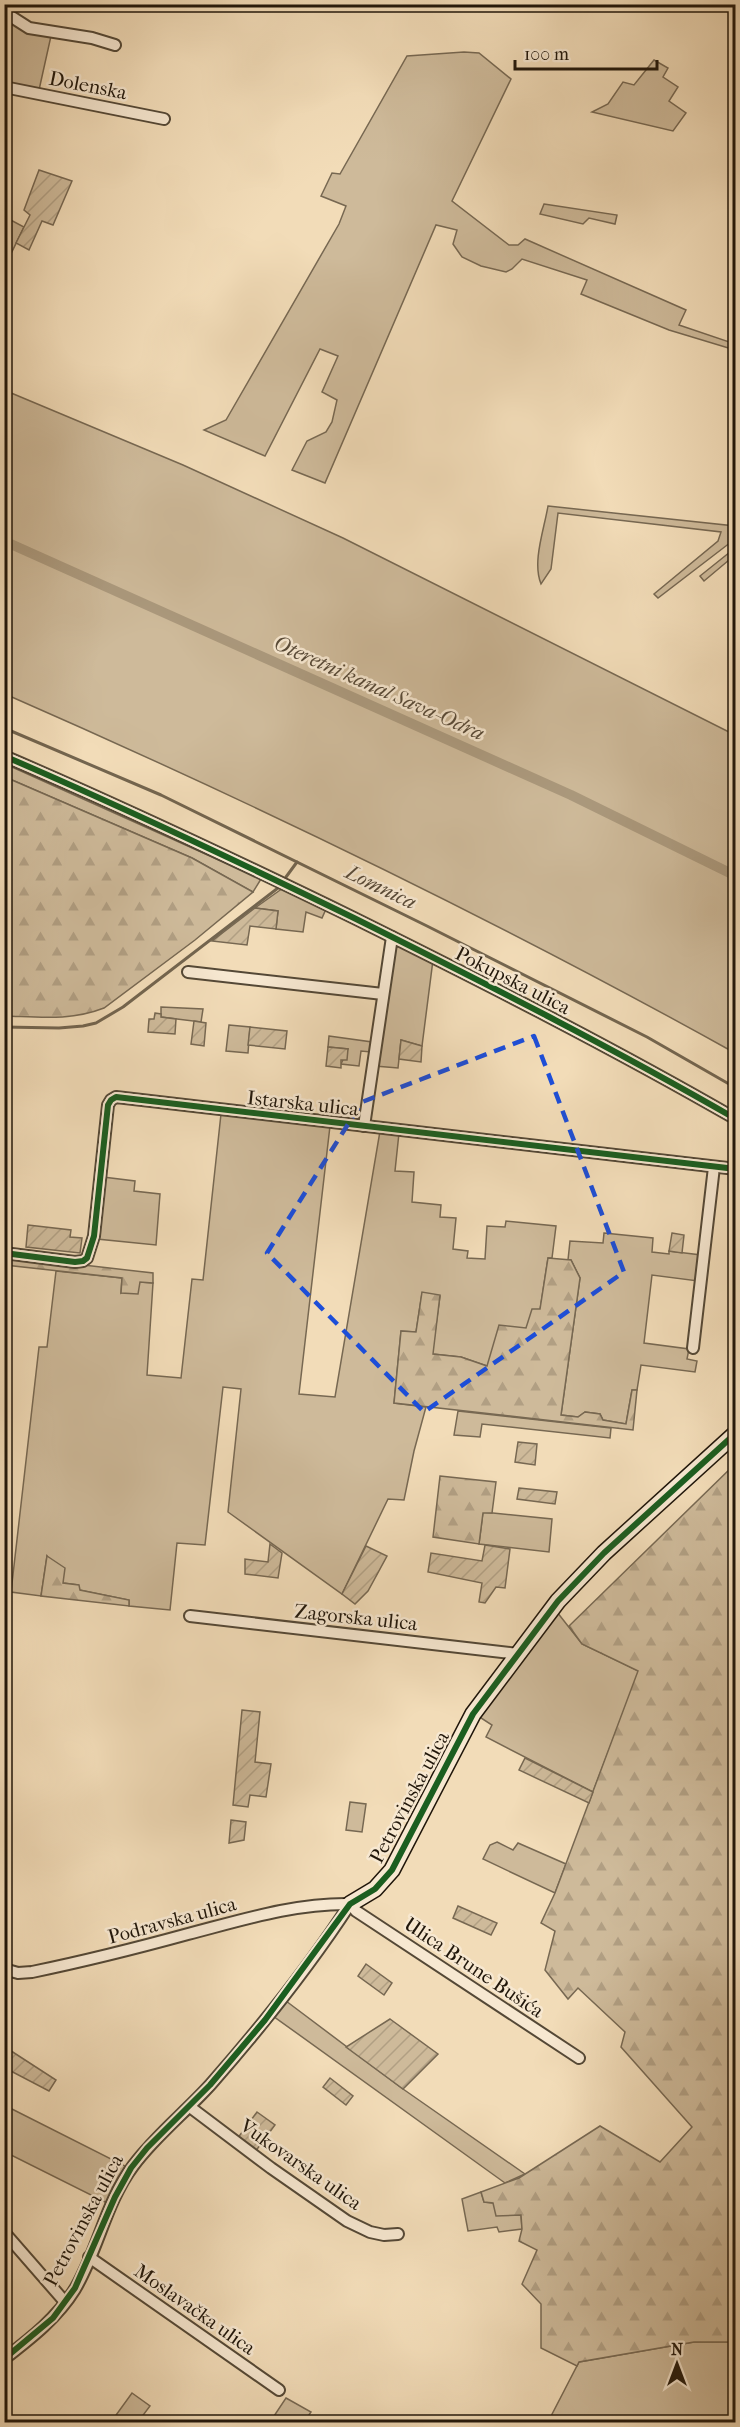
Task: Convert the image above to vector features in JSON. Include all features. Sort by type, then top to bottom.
[{"type":"street","points":[[4,12],[29,28],[92,38],[115,45]]},
{"type":"street","name":"Dolenska","points":[[4,87],[164,119]]},
{"type":"street","name":"Pokupska ulica","points":[[4,756],[156,823],[520,1000],[735,1119]]},
{"type":"street","points":[[364,1126],[392,937]]},
{"type":"street","points":[[188,972],[383,994]]},
{"type":"street","name":"Istarska ulica","points":[[4,1253],[75,1262],[87,1258],[94,1236],[108,1105],[116,1097],[735,1169]]},
{"type":"street","points":[[693,1348],[714,1167]]},
{"type":"street","name":"Petrovinska ulica","points":[[4,2359],[53,2318],[75,2288],[115,2197],[131,2168],[147,2148],[190,2107],[266,2020],[350,1904],[375,1889],[392,1870],[473,1714],[558,1601],[586,1570],[735,1433]]},
{"type":"street","name":"Zagorska ulica","points":[[189,1616],[518,1654]]},
{"type":"street","name":"Podravska ulica","points":[[4,1969],[18,1973],[32,1972],[133,1949],[272,1912],[327,1904],[350,1904]]},
{"type":"street","name":"Ulica Brune Bušića","points":[[350,1904],[356,1911],[579,2058]]},
{"type":"street","name":"Vukovarska ulica","points":[[190,2107],[347,2221],[370,2232],[384,2235],[398,2234]]},
{"type":"street","points":[[4,2232],[65,2302]]},
{"type":"street","name":"Moslavačka ulica","points":[[89,2257],[279,2390]]},
{"type":"highlighted area","points":[[534,1036],[624,1272],[424,1412],[267,1253],[362,1102]]},
{"type":"green space","points":[[4,18],[51,36],[39,90],[5,83]]},
{"type":"green space","points":[[479,53],[511,79],[452,201],[509,245],[518,245],[525,239],[686,310],[679,325],[729,342],[735,335],[735,350],[669,330],[581,294],[587,280],[522,259],[506,272],[481,266],[462,257],[453,244],[457,230],[436,225],[325,483],[292,470],[307,441],[326,432],[332,422],[337,400],[322,392],[338,356],[320,349],[265,456],[204,430],[226,420],[339,224],[346,206],[321,196],[332,173],[340,174],[407,56]]},
{"type":"green space","points":[[654,60],[668,68],[663,77],[678,87],[669,101],[686,113],[673,131],[592,112],[608,104],[623,82],[634,85]]},
{"type":"green space","points":[[39,170],[72,181],[53,225],[42,221],[29,250],[16,243],[30,215],[24,210]]},
{"type":"green space","points":[[544,204],[617,215],[615,224],[589,218],[583,224],[540,214]]},
{"type":"green space","points":[[5,217],[24,227],[5,266]]},
{"type":"green space","points":[[4,390],[183,465],[343,538],[735,735],[735,1053],[466,910],[283,821],[5,694]]},
{"type":"green space","points":[[548,506],[735,526],[735,539],[658,598],[654,594],[718,541],[721,532],[558,513],[551,569],[541,584],[538,556]]},
{"type":"green space","points":[[735,548],[735,555],[704,581],[700,576]]},
{"type":"green space","points":[[12,767],[261,879],[253,892],[192,858],[5,777],[4,770]]},
{"type":"green space","points":[[5,777],[192,858],[253,892],[195,940],[104,1008],[67,1017],[5,1016]]},
{"type":"green space","points":[[283,888],[326,909],[322,918],[306,912],[303,932],[276,929],[278,911],[255,908]]},
{"type":"green space","points":[[255,908],[278,911],[276,929],[250,926],[247,945],[212,941]]},
{"type":"green space","points":[[400,946],[433,960],[422,1046],[401,1040],[398,1068],[375,1066],[395,948]]},
{"type":"green space","points":[[161,1007],[203,1009],[201,1022],[161,1017]]},
{"type":"green space","points":[[155,1013],[161,1014],[161,1017],[176,1019],[175,1034],[148,1032],[149,1019],[154,1019]]},
{"type":"green space","points":[[194,1021],[206,1023],[204,1046],[191,1044]]},
{"type":"green space","points":[[229,1025],[250,1027],[248,1053],[226,1051]]},
{"type":"green space","points":[[250,1027],[287,1031],[285,1049],[248,1045]]},
{"type":"green space","points":[[329,1036],[372,1042],[371,1052],[361,1051],[359,1066],[341,1064],[348,1049],[328,1047]]},
{"type":"green space","points":[[401,1040],[422,1046],[421,1062],[399,1059]]},
{"type":"green space","points":[[328,1047],[348,1049],[347,1060],[341,1060],[341,1068],[326,1066]]},
{"type":"green space","points":[[221,1114],[330,1126],[299,1394],[335,1397],[380,1131],[399,1133],[395,1171],[414,1172],[412,1202],[441,1205],[440,1217],[456,1218],[453,1249],[468,1251],[467,1258],[485,1259],[487,1226],[505,1227],[506,1221],[556,1226],[552,1258],[548,1258],[540,1310],[526,1328],[487,1366],[461,1357],[432,1354],[440,1296],[422,1293],[416,1332],[401,1331],[394,1403],[426,1407],[404,1500],[388,1499],[342,1594],[228,1512],[241,1389],[223,1387],[205,1545],[177,1543],[170,1610],[129,1606],[129,1600],[79,1590],[78,1585],[63,1583],[47,1556],[41,1596],[11,1592],[39,1347],[47,1347],[56,1271],[122,1278],[121,1293],[139,1282],[153,1283],[147,1375],[181,1378],[192,1279],[203,1280]]},
{"type":"green space","points":[[103,1177],[135,1181],[134,1191],[160,1194],[156,1245],[97,1239]]},
{"type":"green space","points":[[28,1225],[71,1230],[70,1237],[82,1238],[80,1253],[26,1247]]},
{"type":"green space","points":[[604,1233],[653,1238],[652,1252],[669,1254],[669,1251],[701,1255],[698,1281],[652,1275],[644,1343],[689,1349],[687,1359],[697,1361],[695,1372],[641,1365],[637,1390],[632,1390],[626,1424],[603,1420],[600,1414],[585,1412],[578,1417],[561,1415],[580,1278],[571,1260],[568,1260],[570,1241],[603,1243]]},
{"type":"green space","points":[[672,1233],[684,1235],[682,1253],[669,1251]]},
{"type":"green space","points":[[5,1256],[153,1273],[153,1283],[140,1282],[138,1294],[121,1293],[122,1278],[5,1265]]},
{"type":"green space","points":[[548,1258],[571,1260],[580,1278],[561,1415],[578,1417],[585,1412],[600,1414],[603,1420],[626,1424],[632,1390],[637,1390],[633,1430],[394,1403],[401,1331],[416,1332],[422,1292],[440,1295],[433,1354],[461,1357],[487,1366],[499,1325],[526,1328],[532,1309],[540,1309]]},
{"type":"green space","points":[[458,1411],[611,1428],[610,1438],[482,1424],[480,1437],[454,1435]]},
{"type":"green space","points":[[518,1442],[537,1444],[535,1465],[515,1462]]},
{"type":"green space","points":[[735,1464],[735,2342],[694,2342],[579,2362],[577,2366],[541,2348],[541,2304],[522,2284],[537,2250],[519,2241],[522,2229],[521,2215],[496,2216],[493,2203],[484,2202],[481,2192],[519,2178],[600,2126],[660,2162],[692,2127],[621,2047],[625,2032],[578,1988],[568,1999],[545,1970],[555,1931],[541,1923],[555,1893],[638,1671],[582,1644],[569,1626]]},
{"type":"green space","points":[[440,1476],[496,1482],[492,1513],[483,1513],[479,1544],[433,1537]]},
{"type":"green space","points":[[519,1488],[557,1492],[555,1504],[517,1499]]},
{"type":"green space","points":[[483,1512],[552,1519],[549,1552],[479,1544]]},
{"type":"green space","points":[[270,1544],[282,1553],[278,1578],[245,1574],[245,1559],[268,1562]]},
{"type":"green space","points":[[485,1545],[510,1549],[505,1588],[496,1587],[485,1603],[479,1602],[482,1583],[428,1572],[431,1553],[482,1561]]},
{"type":"green space","points":[[366,1546],[387,1556],[368,1591],[355,1604],[342,1594]]},
{"type":"green space","points":[[47,1556],[65,1568],[63,1583],[79,1585],[80,1590],[129,1600],[129,1606],[41,1596]]},
{"type":"green space","points":[[557,1612],[582,1644],[639,1671],[593,1792],[486,1737],[492,1725],[478,1716]]},
{"type":"green space","points":[[242,1710],[260,1712],[255,1762],[271,1764],[266,1797],[250,1795],[248,1807],[233,1805]]},
{"type":"green space","points":[[525,1758],[593,1792],[589,1803],[519,1770]]},
{"type":"green space","points":[[350,1802],[366,1804],[362,1832],[346,1830]]},
{"type":"green space","points":[[231,1820],[246,1822],[244,1840],[229,1843]]},
{"type":"green space","points":[[497,1842],[513,1850],[518,1843],[566,1864],[555,1893],[483,1859],[490,1845]]},
{"type":"green space","points":[[458,1906],[497,1923],[491,1935],[453,1918]]},
{"type":"green space","points":[[366,1964],[392,1983],[384,1995],[358,1976]]},
{"type":"green space","points":[[286,2001],[403,2089],[525,2174],[505,2183],[273,2016]]},
{"type":"green space","points":[[390,2019],[438,2054],[403,2089],[346,2047]]},
{"type":"green space","points":[[5,2047],[56,2080],[49,2091],[5,2068]]},
{"type":"green space","points":[[330,2078],[353,2096],[346,2105],[323,2087]]},
{"type":"green space","points":[[4,2105],[125,2166],[107,2203],[5,2152]]},
{"type":"green space","points":[[257,2112],[275,2125],[255,2152],[237,2139]]},
{"type":"green space","points":[[481,2192],[484,2202],[493,2203],[521,2215],[522,2229],[499,2232],[497,2227],[468,2231],[462,2199]]},
{"type":"green space","points":[[694,2342],[735,2342],[735,2422],[548,2422],[579,2362]]},
{"type":"green space","points":[[132,2393],[150,2406],[138,2422],[111,2422]]},
{"type":"green space","points":[[286,2398],[311,2412],[304,2422],[270,2422]]},
{"type":"waterway","name":"Oteretni kanal Sava-Odra","points":[[4,541],[571,795],[736,876]]},
{"type":"waterway","name":"Lomnica","points":[[4,728],[161,795],[647,1037],[736,1088]]},
{"type":"waterway","points":[[286,877],[297,862]]},
{"type":"waterway","points":[[4,1027],[59,1028],[96,1023],[123,1007],[278,888]]},
{"type":"cycle path","points":[[4,756],[180,835],[451,966],[642,1066],[736,1119]]},
{"type":"cycle path","points":[[4,1253],[75,1262],[87,1258],[94,1236],[108,1105],[116,1097],[736,1169]]},
{"type":"cycle path","points":[[4,2359],[53,2318],[75,2288],[115,2197],[131,2168],[147,2148],[210,2085],[265,2020],[350,1904],[375,1889],[392,1870],[473,1714],[558,1601],[604,1553],[736,1433]]}]
